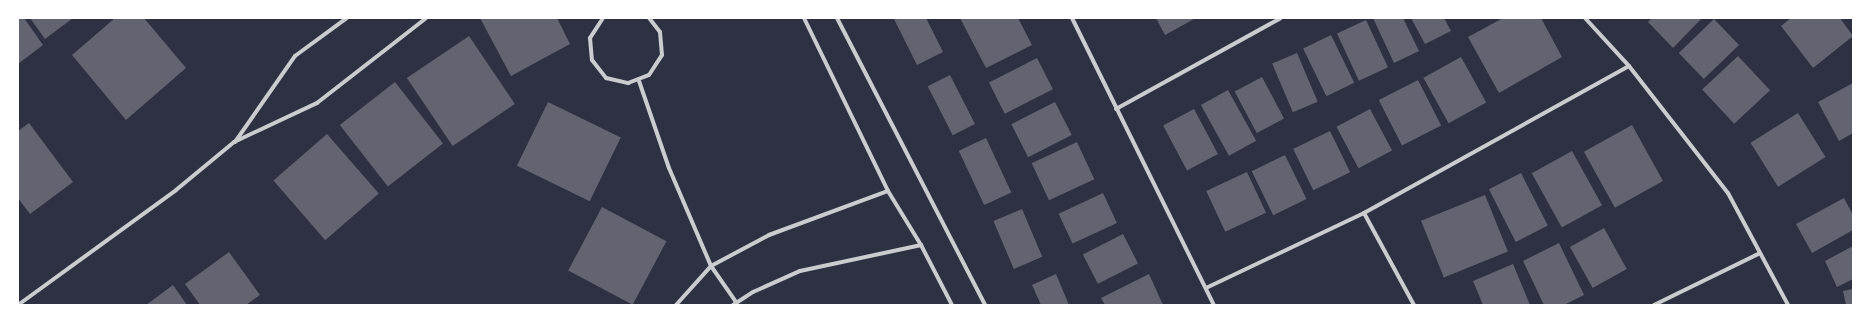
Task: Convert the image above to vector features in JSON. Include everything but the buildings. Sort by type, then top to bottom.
[{"type":"street","points":[[234,142],[295,56],[347,18]]},
{"type":"street","points":[[18,305],[176,190],[234,142],[317,103],[426,18]]},
{"type":"street","points":[[603,18],[590,38],[592,60],[606,78],[628,83],[639,81],[657,66],[662,55],[660,32],[649,18]]},
{"type":"street","points":[[804,18],[888,191],[921,245],[952,305]]},
{"type":"street","points":[[837,18],[985,305]]},
{"type":"street","points":[[1072,18],[1214,305]]},
{"type":"street","points":[[1116,109],[1281,18]]},
{"type":"street","points":[[1585,18],[1629,66],[1728,193],[1788,305]]},
{"type":"street","points":[[1206,288],[1364,213],[1629,66]]},
{"type":"street","points":[[639,81],[669,168],[711,266],[734,304],[800,271],[921,245]]},
{"type":"street","points":[[676,305],[711,266],[769,235],[888,191]]},
{"type":"street","points":[[1364,213],[1414,305]]},
{"type":"street","points":[[1654,305],[1760,253]]}]
